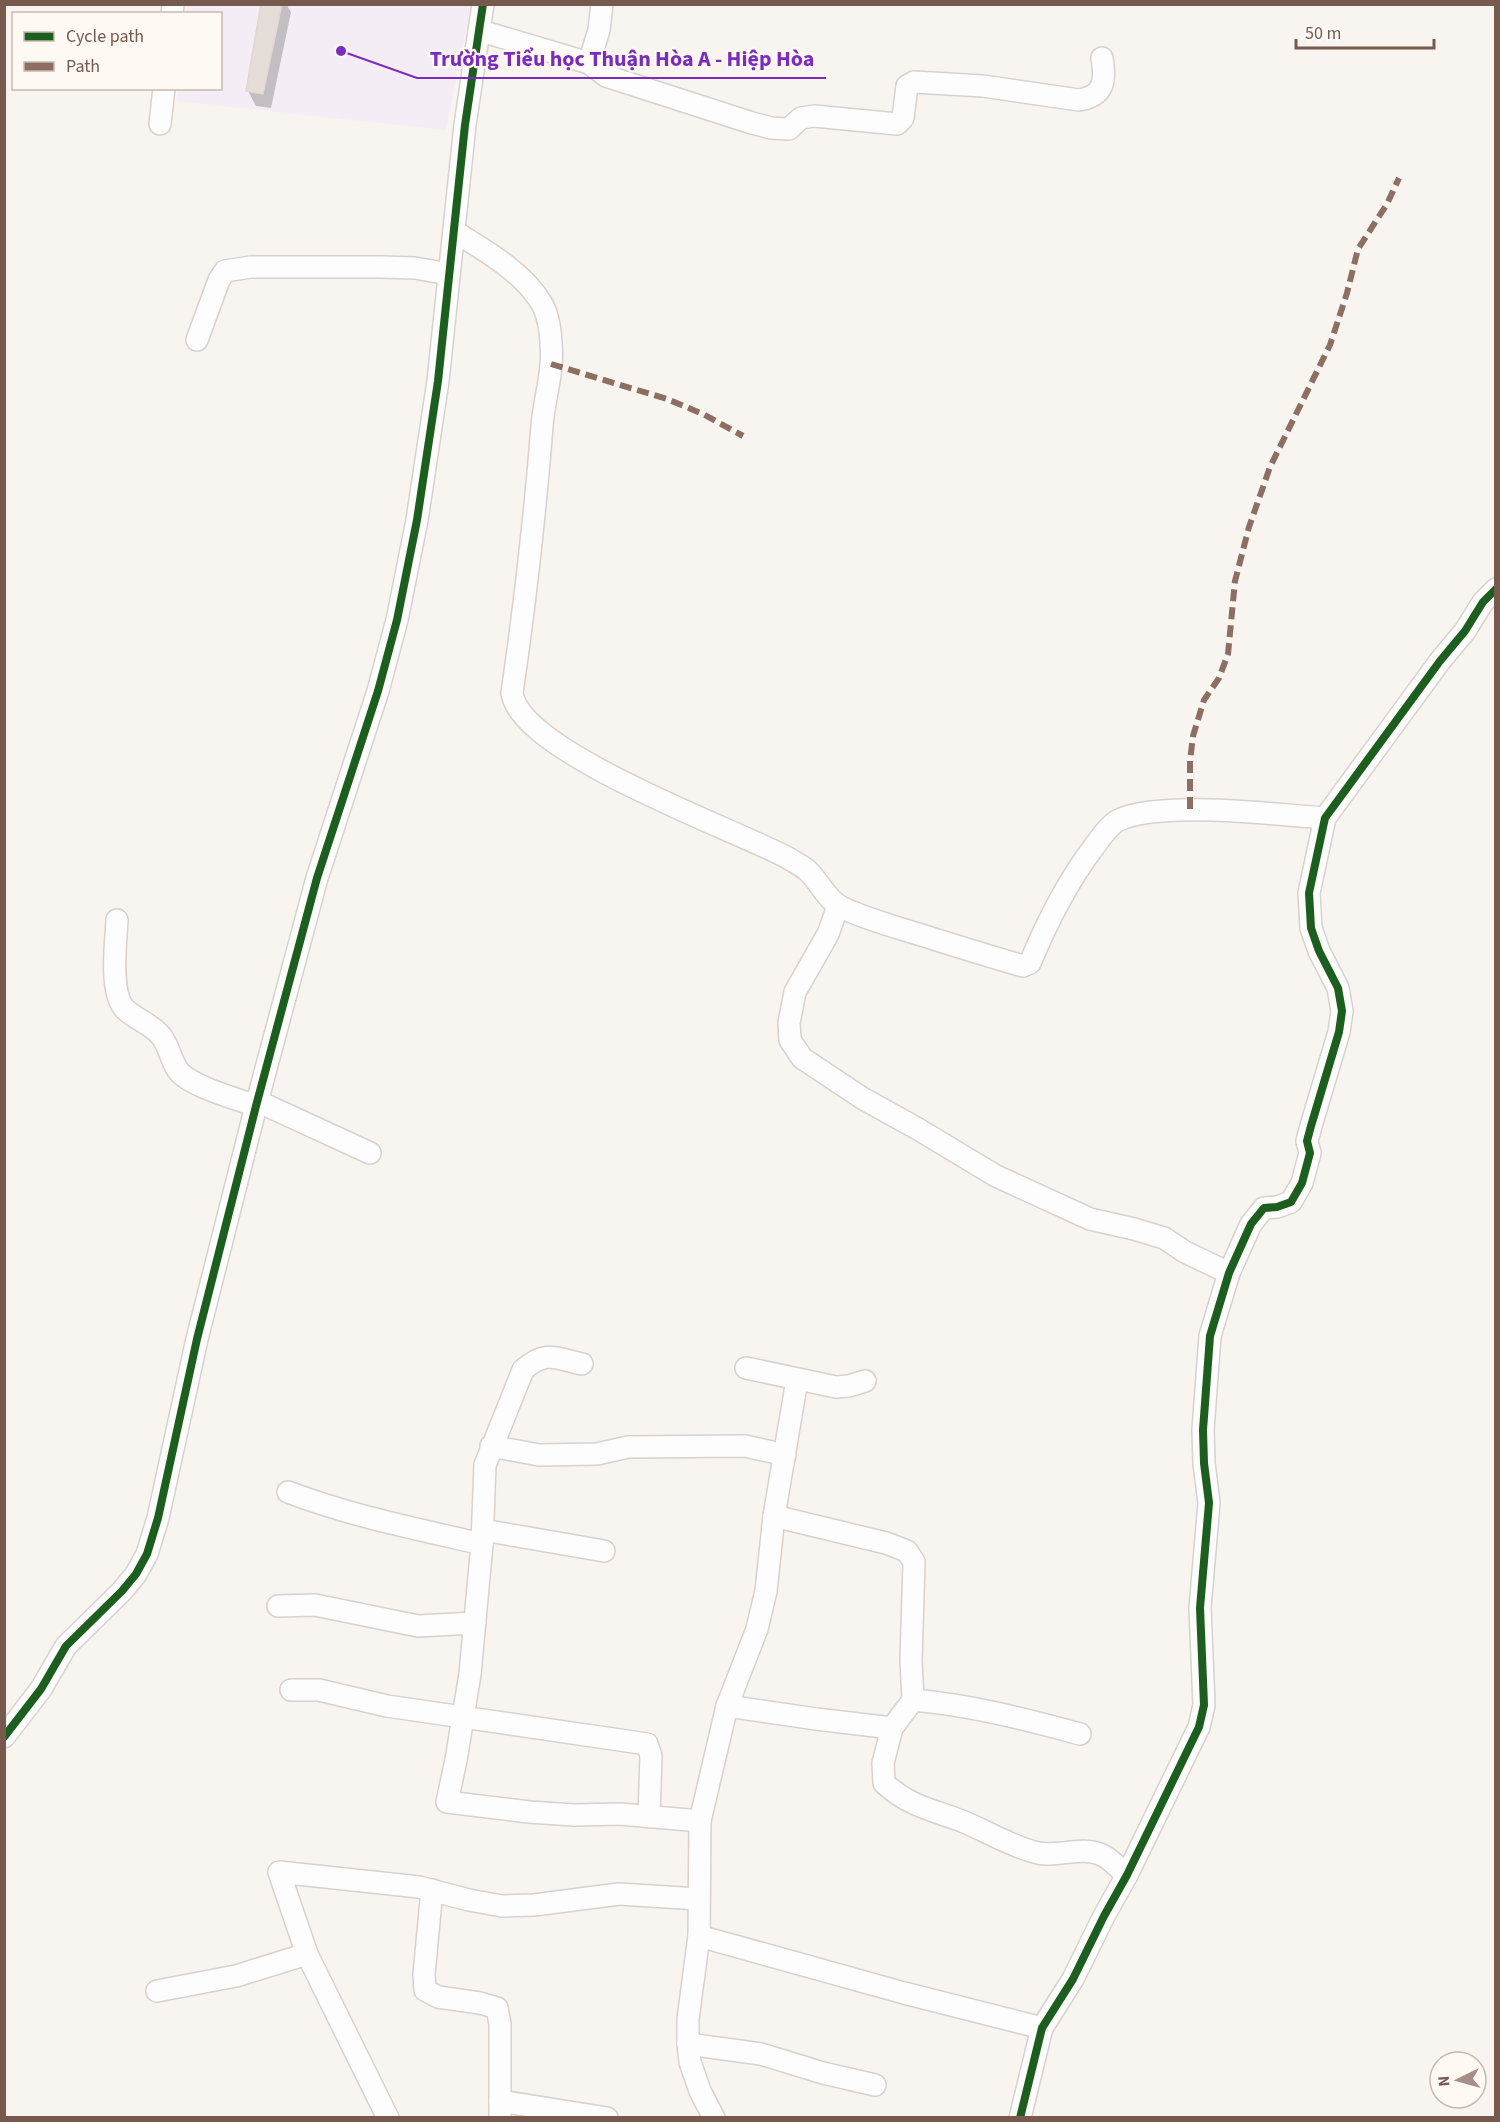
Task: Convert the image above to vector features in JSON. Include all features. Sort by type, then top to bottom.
[{"type":"street","points":[[4,1737],[41,1689],[66,1646],[122,1591],[136,1574],[147,1554],[158,1518],[199,1328],[317,878],[378,691],[397,620],[417,520],[438,381],[465,125],[481,31],[483,4]]},
{"type":"street","points":[[589,63],[599,30],[602,4]]},
{"type":"street","points":[[481,31],[589,63],[606,76],[752,123],[771,128],[789,129],[801,118],[814,116],[897,124],[903,118],[907,86],[914,82],[983,86],[1079,100],[1092,98],[1101,90],[1105,72],[1102,58]]},
{"type":"street","points":[[160,124],[164,90]]},
{"type":"street","points":[[455,232],[493,255],[535,295],[544,306],[551,343],[551,364],[544,404],[524,612],[512,693],[513,702],[535,728],[587,763],[688,814],[787,858],[807,870],[838,906],[885,924],[1023,966],[1030,963],[1048,921],[1074,874],[1105,832],[1117,821],[1144,813],[1190,809],[1325,818]]},
{"type":"street","points":[[197,340],[219,280],[225,271],[251,267],[380,267],[415,268],[449,274]]},
{"type":"street","points":[[1020,2118],[1042,2028],[1073,1979],[1199,1727],[1204,1705],[1200,1608],[1209,1503],[1204,1463],[1205,1385],[1210,1336],[1228,1273],[1251,1224],[1264,1208],[1277,1207],[1291,1202],[1302,1183],[1310,1153],[1307,1141],[1339,1032],[1342,1011],[1338,988],[1319,951],[1311,928],[1309,893],[1325,818],[1440,661],[1465,631],[1484,602],[1496,590]]},
{"type":"street","points":[[838,906],[828,934],[795,992],[789,1023],[789,1040],[802,1058],[862,1098],[996,1176],[1090,1220],[1164,1238],[1185,1252],[1228,1273]]},
{"type":"street","points":[[117,920],[115,971],[117,998],[123,1008],[162,1036],[181,1074],[200,1085],[257,1104],[370,1152]]},
{"type":"street","points":[[582,1364],[547,1356],[534,1360],[523,1370],[484,1465],[482,1537],[470,1674],[447,1802],[529,1812],[574,1815],[620,1814],[700,1821]]},
{"type":"street","points":[[746,1368],[836,1387],[865,1381]]},
{"type":"street","points":[[714,2118],[700,2091],[690,2062],[688,2044],[688,2019],[699,1936],[700,1821],[727,1706],[759,1620],[766,1591],[774,1516],[796,1380]]},
{"type":"street","points":[[491,1446],[539,1455],[597,1454],[627,1447],[745,1446],[785,1455]]},
{"type":"street","points":[[288,1492],[330,1507],[482,1537],[604,1551]]},
{"type":"street","points":[[774,1516],[886,1543],[907,1551],[914,1562],[911,1661],[913,1700],[892,1728],[883,1763],[884,1784],[897,1795],[917,1806],[961,1821],[1034,1852],[1052,1855],[1089,1851],[1103,1856],[1127,1875]]},
{"type":"street","points":[[278,1606],[315,1605],[418,1626],[475,1623]]},
{"type":"street","points":[[291,1690],[319,1690],[387,1706],[647,1744],[651,1756],[650,1817]]},
{"type":"street","points":[[913,1700],[939,1702],[1000,1713],[1080,1734]]},
{"type":"street","points":[[727,1706],[892,1728]]},
{"type":"street","points":[[388,2118],[307,1954],[279,1872],[432,1890],[502,1906],[534,1905],[619,1894],[698,1899]]},
{"type":"street","points":[[432,1890],[424,1974],[425,1990],[438,1997],[480,2003],[496,2008],[500,2024],[500,2109],[607,2118]]},
{"type":"street","points":[[699,1936],[904,1993],[1042,2028]]},
{"type":"street","points":[[157,1991],[236,1976],[307,1954]]},
{"type":"street","points":[[688,2044],[761,2054],[823,2073],[875,2085]]},
{"type":"shaded area","points":[[187,5],[471,5],[446,130],[176,101],[178,90],[222,90],[222,12],[186,12]]},
{"type":"building","points":[[261,4],[282,4],[263,94],[246,91]]},
{"type":"marked path","points":[[1190,809],[1190,761],[1193,736],[1204,700],[1219,678],[1228,654],[1235,581],[1249,527],[1270,467],[1330,345],[1358,249],[1387,204],[1399,178]]},
{"type":"marked path","points":[[551,364],[667,399],[703,414],[743,436]]},
{"type":"cycle path","points":[[4,1737],[41,1689],[66,1646],[122,1591],[136,1574],[147,1554],[158,1518],[197,1339],[256,1106],[317,878],[378,691],[397,620],[417,520],[438,381],[465,125],[483,4]]},
{"type":"cycle path","points":[[1020,2118],[1042,2028],[1073,1979],[1199,1727],[1204,1705],[1200,1608],[1209,1503],[1203,1430],[1210,1336],[1229,1273],[1251,1224],[1264,1208],[1277,1207],[1291,1202],[1302,1183],[1310,1153],[1307,1141],[1339,1032],[1342,1011],[1338,988],[1319,951],[1311,928],[1309,893],[1325,818],[1440,661],[1465,631],[1483,602],[1496,589]]},
{"type":"place","name":"Trường Tiểu học Thuận Hòa A - Hiệp Hòa","points":[[341,51]]}]
